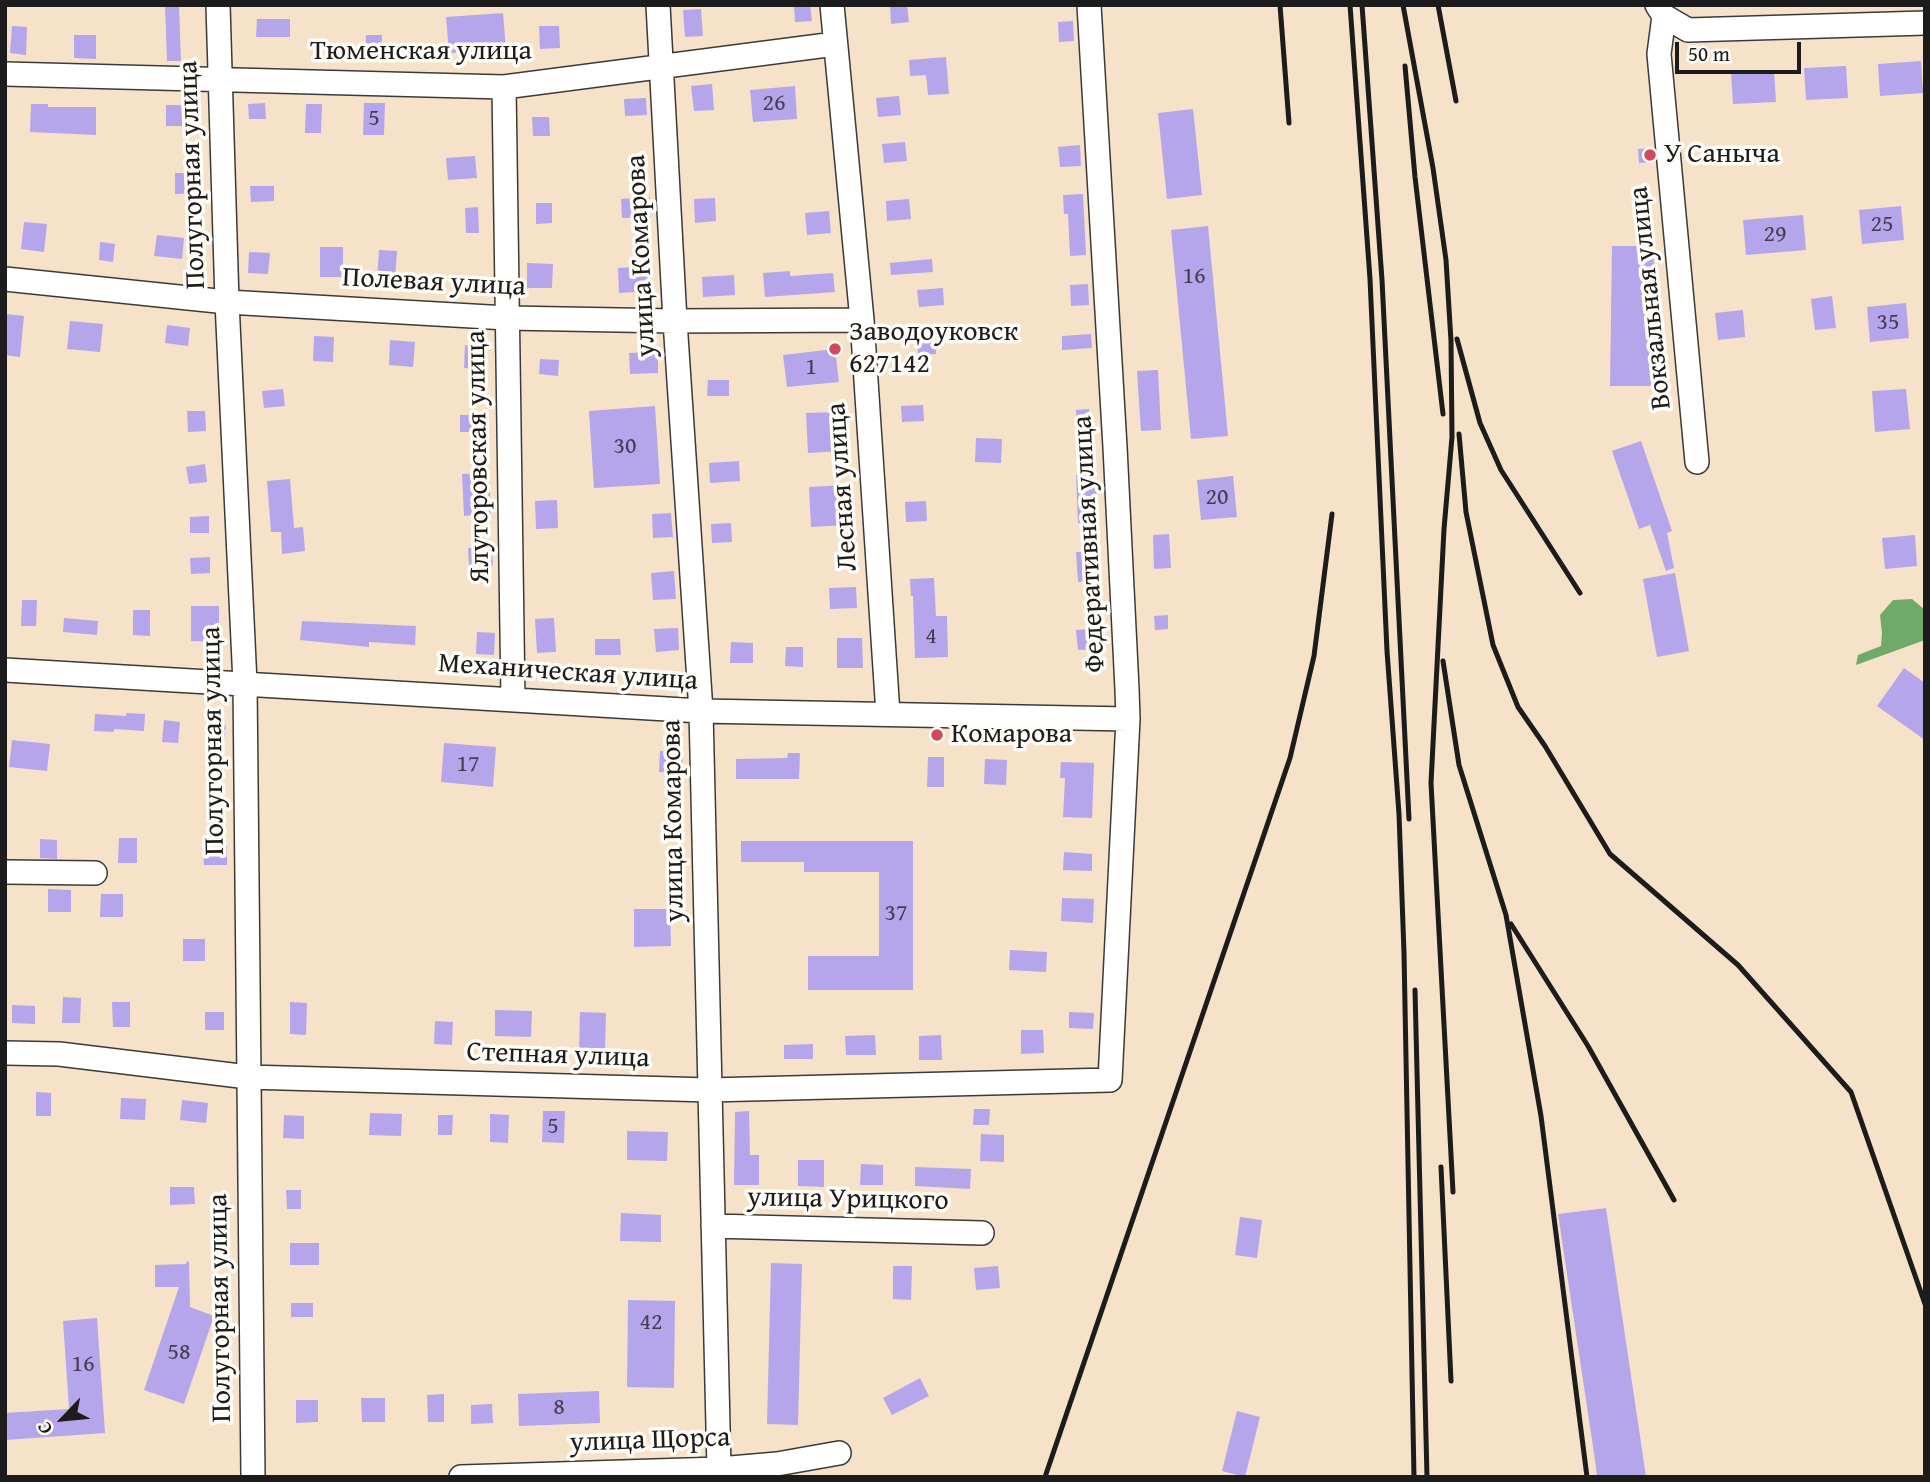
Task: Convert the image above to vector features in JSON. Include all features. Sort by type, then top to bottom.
[{"type":"street","name":"Полугорная улица","points":[[218,5],[227,302],[245,683],[253,1477]]},
{"type":"street","name":"улица Комарова","points":[[658,5],[675,321],[701,711],[719,1469]]},
{"type":"street","name":"Лесная улица","points":[[832,5],[862,320],[888,714]]},
{"type":"street","name":"Федеративная улица","points":[[1088,5],[1115,447],[1128,719],[1110,1080]]},
{"type":"street","points":[[1661,10],[1688,30],[1925,23]]},
{"type":"street","name":"Вокзальная улица","points":[[1661,10],[1659,54],[1697,462]]},
{"type":"street","name":"Тюменская улица","points":[[5,74],[504,87],[835,44]]},
{"type":"street","name":"Ялуторовская улица","points":[[504,87],[513,700]]},
{"type":"street","name":"Полевая улица","points":[[5,279],[227,302],[507,318],[862,320]]},
{"type":"street","name":"Механическая улица","points":[[5,670],[701,711],[1128,719]]},
{"type":"street","points":[[5,872],[95,873]]},
{"type":"street","name":"Степная улица","points":[[5,1053],[60,1054],[248,1077],[709,1090],[1110,1080]]},
{"type":"street","name":"улица Урицкого","points":[[713,1226],[982,1233]]},
{"type":"street","name":"улица Щорса","points":[[461,1477],[719,1469],[777,1464],[839,1453]]},
{"type":"green space","points":[[1912,599],[1925,610],[1925,640],[1856,665],[1858,655],[1881,646],[1880,615],[1893,600]]},
{"type":"building","points":[[165,5],[179,5],[181,61],[167,61]]},
{"type":"building","points":[[794,5],[810,5],[812,21],[795,22]]},
{"type":"building","points":[[890,5],[907,5],[909,22],[891,24]]},
{"type":"building","points":[[701,9],[703,36],[685,37],[683,10]]},
{"type":"building","points":[[503,13],[506,50],[449,53],[446,17]]},
{"type":"building","points":[[257,19],[290,19],[290,37],[256,37]]},
{"type":"building","points":[[1073,21],[1074,41],[1059,42],[1058,22]]},
{"type":"building","points":[[12,26],[27,27],[26,55],[10,53]]},
{"type":"building","points":[[539,26],[559,26],[560,48],[540,49]]},
{"type":"building","points":[[74,35],[96,35],[96,59],[74,58]]},
{"type":"building","points":[[366,35],[382,35],[381,60],[365,60]]},
{"type":"building","points":[[946,57],[949,94],[928,95],[926,75],[910,76],[909,60]]},
{"type":"building","points":[[1921,61],[1923,93],[1880,96],[1878,64]]},
{"type":"building","points":[[1846,66],[1848,98],[1806,100],[1804,68]]},
{"type":"building","points":[[1774,70],[1776,102],[1733,104],[1731,72]]},
{"type":"building","points":[[712,84],[714,110],[694,111],[691,86]]},
{"type":"building","points":[[795,86],[797,119],[753,122],[750,90]]},
{"type":"building","points":[[899,96],[901,115],[878,117],[876,98]]},
{"type":"building","points":[[646,98],[647,115],[625,116],[624,99]]},
{"type":"building","points":[[265,103],[266,119],[249,119],[248,104]]},
{"type":"building","points":[[364,103],[385,103],[384,135],[363,135]]},
{"type":"building","points":[[31,104],[48,104],[48,107],[96,107],[96,135],[30,132]]},
{"type":"building","points":[[306,104],[322,104],[321,133],[305,133]]},
{"type":"building","points":[[166,105],[186,105],[186,126],[166,126]]},
{"type":"building","points":[[1193,109],[1202,195],[1167,199],[1158,113]]},
{"type":"building","points":[[532,117],[549,117],[550,136],[533,136]]},
{"type":"building","points":[[905,142],[907,161],[884,163],[882,144]]},
{"type":"building","points":[[1080,145],[1081,166],[1060,167],[1058,147]]},
{"type":"building","name":"У Саныча","points":[[1654,148],[1655,162],[1639,163],[1638,149]]},
{"type":"building","points":[[475,156],[477,178],[448,180],[446,158]]},
{"type":"building","points":[[175,173],[197,173],[198,193],[175,194]]},
{"type":"building","points":[[250,186],[274,186],[274,201],[251,202]]},
{"type":"building","points":[[1083,194],[1086,255],[1070,256],[1068,214],[1064,214],[1063,195]]},
{"type":"building","points":[[650,197],[651,217],[622,218],[621,199]]},
{"type":"building","points":[[715,198],[716,221],[695,223],[694,199]]},
{"type":"building","points":[[909,199],[911,219],[887,221],[886,201]]},
{"type":"building","points":[[536,203],[552,203],[552,223],[536,224]]},
{"type":"building","points":[[1901,206],[1904,240],[1862,244],[1859,210]]},
{"type":"building","points":[[478,207],[479,233],[466,233],[465,208]]},
{"type":"building","points":[[829,211],[831,233],[807,235],[805,213]]},
{"type":"building","points":[[1803,215],[1806,250],[1746,255],[1743,220]]},
{"type":"building","points":[[24,222],[47,224],[44,252],[21,249]]},
{"type":"building","points":[[1208,226],[1228,436],[1191,439],[1171,230]]},
{"type":"building","points":[[157,235],[184,238],[182,259],[154,256]]},
{"type":"building","points":[[100,242],[115,244],[113,262],[99,260]]},
{"type":"building","points":[[1612,246],[1654,246],[1652,386],[1610,386]]},
{"type":"building","points":[[320,247],[343,247],[343,277],[320,277]]},
{"type":"building","points":[[379,250],[397,251],[395,280],[377,279]]},
{"type":"building","points":[[249,252],[270,253],[268,274],[248,273]]},
{"type":"building","points":[[932,259],[933,272],[891,275],[890,263]]},
{"type":"building","points":[[527,263],[553,264],[552,288],[527,288]]},
{"type":"building","points":[[651,266],[652,291],[619,293],[618,268]]},
{"type":"building","points":[[790,271],[790,276],[833,273],[835,292],[765,297],[763,273]]},
{"type":"building","points":[[734,275],[735,295],[703,297],[702,277]]},
{"type":"building","points":[[1088,284],[1089,305],[1071,306],[1070,285]]},
{"type":"building","points":[[943,288],[944,305],[919,307],[917,290]]},
{"type":"building","points":[[1832,296],[1836,328],[1815,330],[1811,299]]},
{"type":"building","points":[[1906,303],[1909,338],[1870,342],[1867,307]]},
{"type":"building","points":[[1743,310],[1745,337],[1718,340],[1715,313]]},
{"type":"building","points":[[6,314],[24,316],[20,357],[5,355]]},
{"type":"building","points":[[70,321],[103,324],[100,352],[67,349]]},
{"type":"building","points":[[167,325],[190,328],[188,346],[165,343]]},
{"type":"building","points":[[1091,334],[1092,348],[1062,350],[1062,336]]},
{"type":"building","points":[[314,336],[334,337],[333,362],[313,361]]},
{"type":"building","points":[[935,338],[936,354],[918,355],[917,339]]},
{"type":"building","points":[[390,340],[415,342],[413,367],[389,365]]},
{"type":"building","points":[[465,345],[486,346],[485,369],[464,368]]},
{"type":"building","points":[[835,349],[839,382],[787,387],[783,355]]},
{"type":"building","points":[[658,352],[658,373],[630,374],[629,353]]},
{"type":"building","points":[[540,359],[559,360],[558,376],[539,374]]},
{"type":"building","points":[[1158,370],[1161,430],[1141,431],[1137,371]]},
{"type":"building","points":[[708,380],[729,380],[729,396],[707,396]]},
{"type":"building","points":[[283,389],[285,406],[264,408],[262,391]]},
{"type":"building","points":[[1906,389],[1910,429],[1875,432],[1872,391]]},
{"type":"building","points":[[923,405],[924,421],[902,422],[901,406]]},
{"type":"building","points":[[655,406],[660,484],[594,488],[589,411]]},
{"type":"building","points":[[1089,409],[1091,451],[1079,452],[1076,410]]},
{"type":"building","points":[[187,411],[205,411],[206,431],[188,432]]},
{"type":"building","points":[[840,412],[842,451],[808,453],[806,413]]},
{"type":"building","points":[[460,415],[485,415],[485,432],[460,432]]},
{"type":"building","points":[[976,438],[1002,439],[1001,463],[975,462]]},
{"type":"building","points":[[1641,441],[1672,531],[1667,533],[1674,568],[1666,571],[1650,525],[1639,529],[1612,451]]},
{"type":"building","points":[[739,461],[740,481],[710,483],[709,463]]},
{"type":"building","points":[[205,464],[207,482],[189,484],[186,467]]},
{"type":"building","points":[[489,473],[491,514],[464,516],[462,474]]},
{"type":"building","points":[[1095,474],[1098,522],[1078,523],[1076,475]]},
{"type":"building","points":[[1233,476],[1237,517],[1201,520],[1197,480]]},
{"type":"building","points":[[290,479],[294,528],[303,527],[305,551],[282,554],[281,532],[271,532],[267,481]]},
{"type":"building","points":[[846,485],[848,525],[811,527],[809,487]]},
{"type":"building","points":[[557,500],[558,528],[536,529],[535,501]]},
{"type":"building","points":[[926,501],[927,521],[906,522],[905,502]]},
{"type":"building","points":[[671,513],[673,537],[653,538],[652,514]]},
{"type":"building","points":[[209,516],[209,533],[190,533],[190,517]]},
{"type":"building","points":[[731,523],[732,542],[712,543],[711,524]]},
{"type":"building","points":[[1169,534],[1171,568],[1154,569],[1153,535]]},
{"type":"building","points":[[1915,535],[1917,566],[1885,569],[1882,538]]},
{"type":"building","points":[[492,547],[493,566],[469,566],[468,548]]},
{"type":"building","points":[[1099,551],[1101,580],[1078,582],[1076,552]]},
{"type":"building","points":[[210,557],[210,573],[191,574],[190,558]]},
{"type":"building","points":[[674,571],[676,599],[653,600],[651,573]]},
{"type":"building","points":[[1675,573],[1689,651],[1657,657],[1643,579]]},
{"type":"building","points":[[934,578],[936,616],[947,616],[948,657],[915,658],[910,579]]},
{"type":"building","points":[[856,587],[857,608],[830,609],[829,588]]},
{"type":"building","points":[[22,600],[37,600],[36,626],[21,626]]},
{"type":"building","points":[[191,606],[219,606],[219,642],[191,641]]},
{"type":"building","points":[[133,610],[150,610],[150,636],[133,635]]},
{"type":"building","points":[[1168,615],[1168,629],[1155,630],[1154,616]]},
{"type":"building","points":[[64,618],[98,621],[97,635],[63,632]]},
{"type":"building","points":[[554,618],[556,652],[537,653],[535,619]]},
{"type":"building","points":[[302,621],[416,626],[415,645],[369,642],[369,647],[300,640]]},
{"type":"building","points":[[678,628],[679,650],[656,652],[654,629]]},
{"type":"building","points":[[1099,628],[1100,649],[1078,650],[1076,630]]},
{"type":"building","points":[[477,632],[495,633],[494,655],[476,654]]},
{"type":"building","points":[[837,638],[862,638],[863,668],[837,668]]},
{"type":"building","points":[[595,639],[620,639],[621,655],[595,655]]},
{"type":"building","points":[[731,642],[753,643],[753,663],[730,663]]},
{"type":"building","points":[[786,647],[803,647],[803,667],[785,666]]},
{"type":"building","points":[[1904,668],[1925,683],[1925,740],[1877,706]]},
{"type":"building","points":[[126,713],[145,714],[144,731],[94,731],[95,714],[126,716]]},
{"type":"building","points":[[164,720],[180,722],[178,743],[162,742]]},
{"type":"building","points":[[212,724],[226,725],[224,741],[211,740]]},
{"type":"building","points":[[12,740],[50,744],[47,771],[9,767]]},
{"type":"building","points":[[444,743],[496,747],[493,787],[441,782]]},
{"type":"building","points":[[660,751],[683,752],[682,773],[659,772]]},
{"type":"building","points":[[788,753],[800,753],[799,779],[736,779],[736,759],[787,758]]},
{"type":"building","points":[[928,757],[944,757],[944,787],[927,787]]},
{"type":"building","points":[[985,759],[1007,760],[1006,785],[984,784]]},
{"type":"building","points":[[1061,762],[1094,763],[1092,818],[1063,817],[1065,778],[1060,778]]},
{"type":"building","points":[[119,838],[137,838],[137,863],[118,863]]},
{"type":"building","points":[[40,839],[57,840],[57,859],[40,858]]},
{"type":"building","points":[[741,841],[913,841],[913,990],[808,990],[808,956],[879,956],[879,872],[804,872],[804,862],[741,862]]},
{"type":"building","points":[[203,846],[227,846],[227,865],[204,865]]},
{"type":"building","points":[[1064,852],[1092,854],[1092,871],[1063,870]]},
{"type":"building","points":[[48,889],[71,890],[71,912],[48,912]]},
{"type":"building","points":[[101,894],[123,894],[123,917],[100,917]]},
{"type":"building","points":[[1062,898],[1094,899],[1093,923],[1061,921]]},
{"type":"building","points":[[634,909],[670,909],[671,946],[634,947]]},
{"type":"building","points":[[183,939],[205,939],[205,961],[183,961]]},
{"type":"building","points":[[1010,950],[1047,952],[1046,972],[1009,970]]},
{"type":"building","points":[[63,997],[81,998],[80,1023],[62,1023]]},
{"type":"building","points":[[112,1002],[130,1002],[130,1027],[113,1027]]},
{"type":"building","points":[[290,1002],[307,1003],[306,1035],[290,1034]]},
{"type":"building","points":[[12,1005],[35,1006],[35,1024],[12,1023]]},
{"type":"building","points":[[495,1010],[532,1011],[531,1037],[495,1036]]},
{"type":"building","points":[[205,1012],[224,1012],[224,1030],[205,1030]]},
{"type":"building","points":[[580,1012],[606,1013],[605,1053],[579,1052]]},
{"type":"building","points":[[1069,1012],[1094,1013],[1093,1029],[1069,1028]]},
{"type":"building","points":[[435,1021],[453,1022],[452,1045],[434,1044]]},
{"type":"building","points":[[1021,1030],[1043,1030],[1044,1053],[1021,1054]]},
{"type":"building","points":[[875,1035],[876,1055],[846,1055],[845,1036]]},
{"type":"building","points":[[941,1035],[942,1060],[919,1060],[919,1036]]},
{"type":"building","points":[[813,1044],[813,1059],[784,1059],[784,1045]]},
{"type":"building","points":[[36,1092],[51,1093],[51,1116],[36,1116]]},
{"type":"building","points":[[121,1098],[146,1099],[145,1120],[120,1119]]},
{"type":"building","points":[[182,1100],[208,1103],[206,1123],[180,1120]]},
{"type":"building","points":[[974,1109],[990,1109],[989,1125],[973,1125]]},
{"type":"building","points":[[543,1111],[565,1111],[564,1143],[542,1142]]},
{"type":"building","points":[[749,1111],[750,1155],[759,1155],[759,1185],[734,1185],[735,1112]]},
{"type":"building","points":[[370,1113],[402,1114],[401,1136],[369,1135]]},
{"type":"building","points":[[490,1114],[509,1115],[508,1143],[490,1142]]},
{"type":"building","points":[[284,1115],[304,1116],[304,1139],[283,1138]]},
{"type":"building","points":[[438,1115],[453,1115],[452,1135],[438,1135]]},
{"type":"building","points":[[627,1131],[668,1132],[667,1161],[627,1160]]},
{"type":"building","points":[[981,1134],[1004,1135],[1004,1162],[980,1161]]},
{"type":"building","points":[[798,1160],[824,1160],[824,1187],[798,1186]]},
{"type":"building","points":[[861,1164],[883,1165],[883,1185],[860,1185]]},
{"type":"building","points":[[915,1167],[971,1169],[970,1189],[915,1186]]},
{"type":"building","points":[[170,1187],[194,1187],[195,1204],[170,1205]]},
{"type":"building","points":[[286,1190],[301,1190],[301,1209],[287,1209]]},
{"type":"building","points":[[1606,1208],[1646,1477],[1597,1477],[1558,1214]]},
{"type":"building","points":[[621,1213],[661,1215],[661,1242],[620,1241]]},
{"type":"building","points":[[1240,1217],[1262,1220],[1257,1258],[1235,1255]]},
{"type":"building","points":[[290,1243],[319,1243],[319,1265],[290,1265]]},
{"type":"building","points":[[187,1261],[190,1307],[214,1316],[184,1404],[144,1390],[179,1287],[155,1287],[155,1265],[186,1264]]},
{"type":"building","points":[[771,1263],[802,1264],[798,1425],[767,1424]]},
{"type":"building","points":[[893,1266],[912,1266],[911,1300],[893,1299]]},
{"type":"building","points":[[998,1266],[1000,1288],[976,1290],[974,1268]]},
{"type":"building","points":[[628,1300],[675,1301],[674,1388],[627,1387]]},
{"type":"building","points":[[291,1303],[313,1303],[313,1317],[291,1317]]},
{"type":"building","points":[[97,1318],[105,1433],[5,1440],[5,1413],[69,1409],[63,1321]]},
{"type":"building","points":[[920,1378],[929,1396],[892,1415],[883,1398]]},
{"type":"building","points":[[599,1391],[600,1423],[519,1426],[518,1394]]},
{"type":"building","points":[[444,1394],[444,1422],[428,1422],[427,1395]]},
{"type":"building","points":[[361,1398],[385,1398],[385,1422],[362,1422]]},
{"type":"building","points":[[296,1400],[318,1400],[318,1422],[296,1423]]},
{"type":"building","points":[[492,1404],[493,1423],[471,1424],[471,1405]]},
{"type":"building","points":[[1237,1411],[1260,1417],[1245,1477],[1222,1471]]},
{"type":"railway","points":[[1280,5],[1289,123]]},
{"type":"railway","points":[[1350,5],[1370,279],[1387,651],[1399,814],[1414,1477]]},
{"type":"railway","points":[[1362,5],[1382,280],[1409,819]]},
{"type":"railway","points":[[1403,5],[1433,168],[1446,260],[1451,341],[1452,437],[1444,529],[1431,783],[1453,1192]]},
{"type":"railway","points":[[1438,5],[1456,101]]},
{"type":"railway","points":[[1405,66],[1415,177],[1443,414]]},
{"type":"railway","points":[[1457,339],[1480,423],[1501,470],[1580,593]]},
{"type":"railway","points":[[1459,434],[1466,512],[1493,645],[1518,707],[1545,746],[1610,854],[1738,965],[1851,1092],[1925,1304]]},
{"type":"railway","points":[[1045,1477],[1290,758],[1314,656],[1332,514]]},
{"type":"railway","points":[[1443,661],[1459,765],[1506,915],[1541,1116],[1587,1477]]},
{"type":"railway","points":[[1511,924],[1588,1046],[1674,1200]]},
{"type":"railway","points":[[1415,990],[1427,1477]]},
{"type":"railway","points":[[1441,1167],[1451,1381]]},
{"type":"place","name":"У Саныча","points":[[1650,155]]},
{"type":"place","name":"Заводоуковск 627142","points":[[835,349]]},
{"type":"place","name":"Комарова","points":[[937,735]]}]
